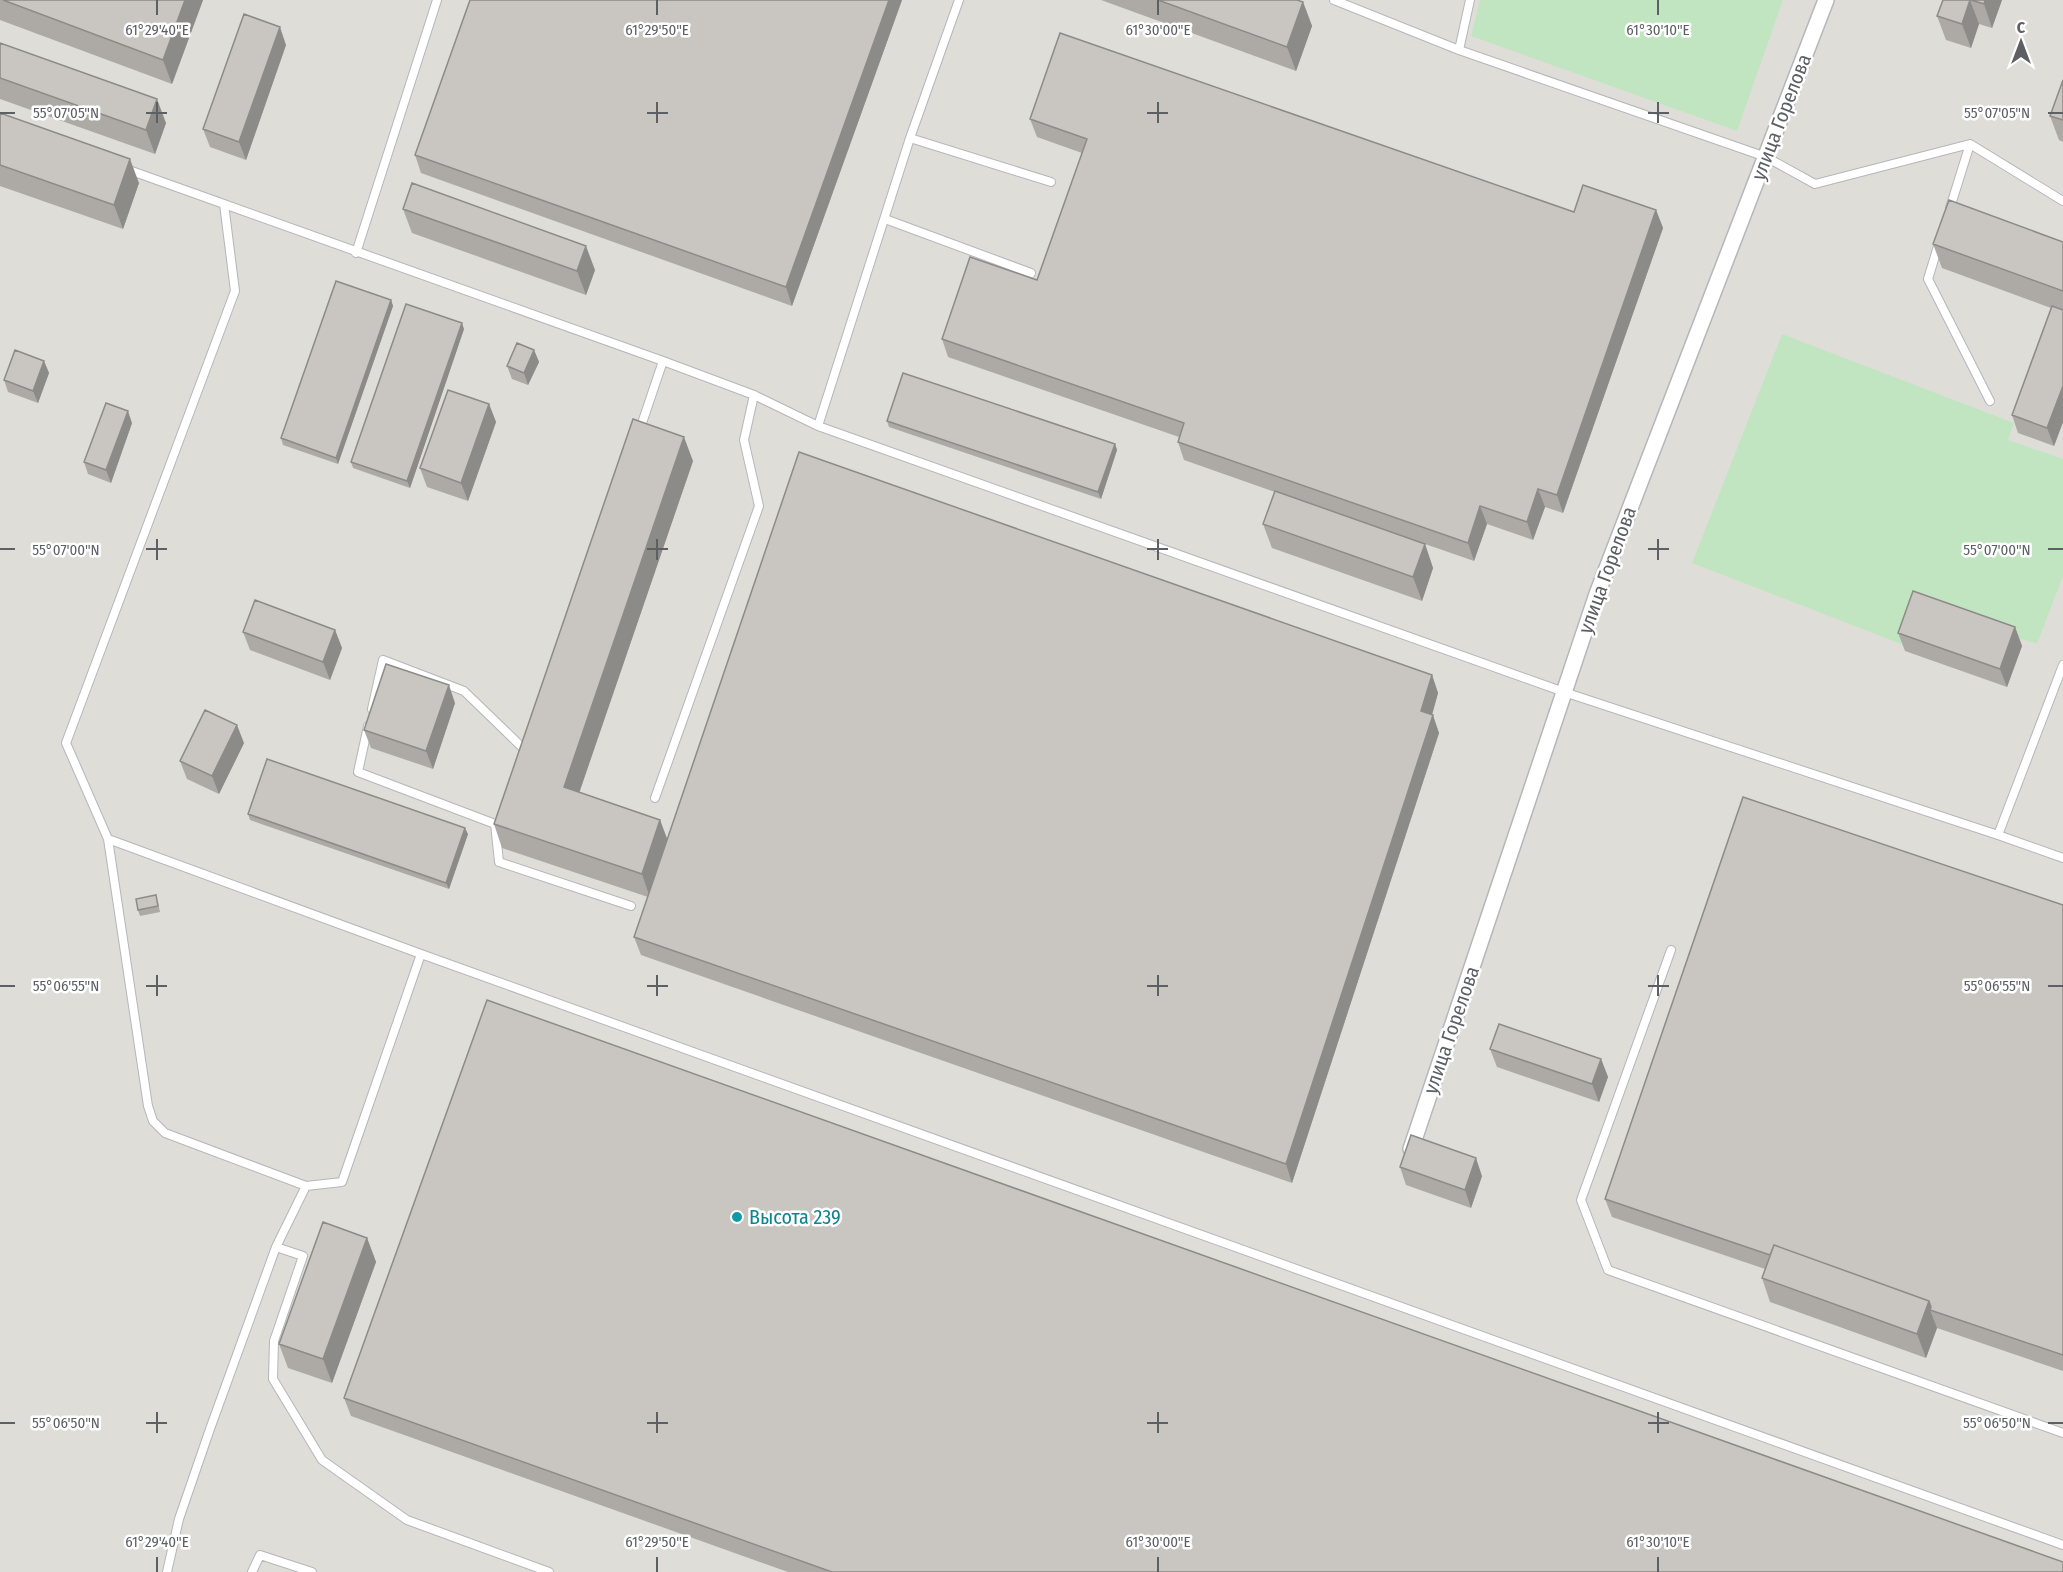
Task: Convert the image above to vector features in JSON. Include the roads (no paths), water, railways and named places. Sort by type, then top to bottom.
[{"type":"street","name":"улица Горелова","points":[[1411,1149],[1597,594],[1826,0]]},
{"type":"lane","points":[[356,253],[437,0]]},
{"type":"lane","points":[[818,426],[910,138],[958,0]]},
{"type":"lane","points":[[1334,0],[1459,50],[1766,157],[1815,184],[1970,144],[2063,201]]},
{"type":"lane","points":[[1459,50],[1470,0]]},
{"type":"lane","points":[[910,138],[1051,182]]},
{"type":"lane","points":[[1949,212],[1970,144]]},
{"type":"lane","points":[[112,164],[663,361],[754,396],[818,426],[1564,692],[2063,858]]},
{"type":"lane","points":[[224,204],[235,291],[66,743],[108,839],[148,1106],[153,1121],[165,1133],[306,1186],[342,1182],[421,954]]},
{"type":"lane","points":[[885,219],[1031,273]]},
{"type":"lane","points":[[1942,234],[1928,279],[1990,401]]},
{"type":"lane","points":[[636,439],[663,361]]},
{"type":"lane","points":[[655,798],[759,506],[744,440],[754,396]]},
{"type":"lane","points":[[532,741],[528,752],[464,691],[383,660],[358,772],[495,824],[499,862],[631,906]]},
{"type":"lane","points":[[1998,835],[2063,665]]},
{"type":"lane","points":[[108,839],[421,954],[2063,1545]]},
{"type":"lane","points":[[1671,950],[1581,1200],[1608,1270],[2063,1433]]},
{"type":"lane","points":[[167,1572],[179,1519],[276,1247],[306,1186]]},
{"type":"lane","points":[[276,1247],[303,1257],[274,1341],[273,1379],[322,1460],[407,1520],[549,1572]]},
{"type":"lane","points":[[252,1572],[260,1555],[312,1572]]},
{"type":"place","name":"Высота 239","points":[[737,1217]]}]
